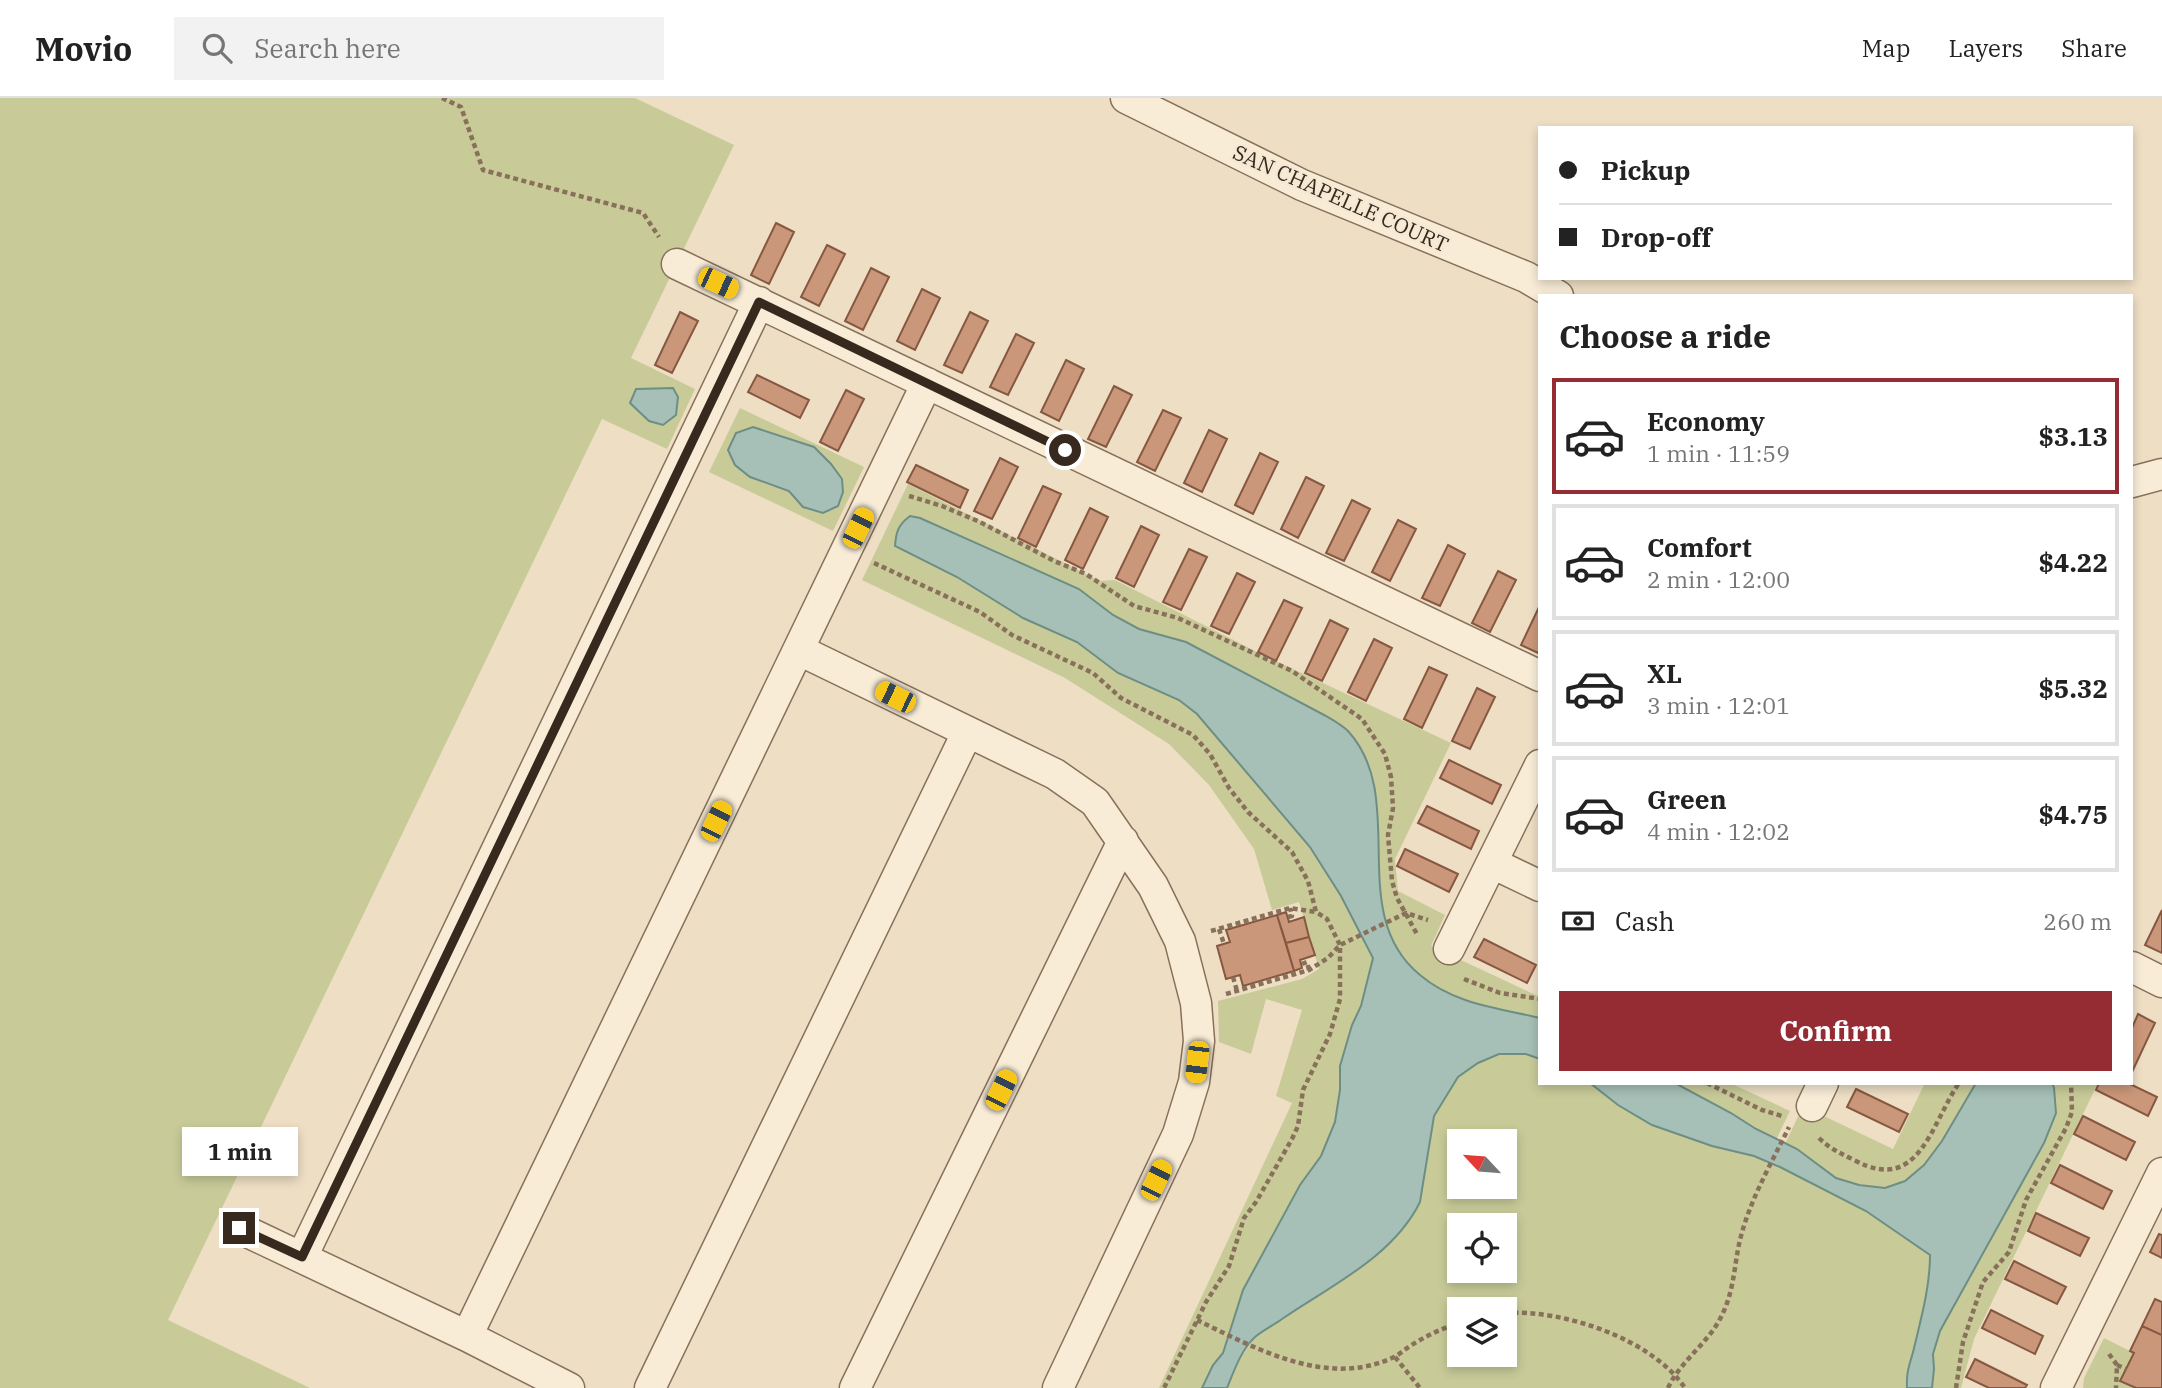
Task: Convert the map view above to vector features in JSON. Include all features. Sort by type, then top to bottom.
[{"type":"street","name":"SAN CHAPELLE COURT","points":[[1126,98],[1302,185],[1526,277],[1555,294]]},
{"type":"street","points":[[677,264],[1538,675]]},
{"type":"street","points":[[302,1257],[759,302]]},
{"type":"street","points":[[467,1336],[927,383]]},
{"type":"street","points":[[2133,482],[2162,474]]},
{"type":"street","points":[[799,650],[1055,774],[1095,802],[1153,886],[1180,941],[1196,1003],[1199,1041],[1194,1082],[1178,1134],[1058,1388]]},
{"type":"street","points":[[650,1388],[967,733]]},
{"type":"street","points":[[1452,962],[1492,863],[1538,769]]},
{"type":"street","points":[[855,1388],[1123,841]]},
{"type":"street","points":[[1492,863],[1538,885]]},
{"type":"street","points":[[2133,968],[2162,982]]},
{"type":"street","points":[[2056,1388],[2162,1173]]},
{"type":"street","points":[[239,1228],[467,1336],[569,1388]]},
{"type":"path","points":[[442,98],[461,107],[483,170],[643,213],[677,264]]},
{"type":"path","points":[[879,483],[903,495],[942,506],[980,522],[1054,561],[1086,574],[1134,606],[1178,618],[1292,671],[1362,719],[1385,754],[1391,777],[1393,808],[1388,835],[1392,881],[1420,941]]},
{"type":"path","points":[[1180,941],[1290,908],[1316,912]]},
{"type":"path","points":[[1288,917],[1292,916],[1290,908]]},
{"type":"path","points":[[1196,1003],[1308,970],[1328,958],[1340,945],[1396,917]]},
{"type":"path","points":[[1219,929],[1224,944]]},
{"type":"path","points":[[1302,964],[1307,962],[1308,970]]},
{"type":"path","points":[[1452,962],[1492,991],[1538,999]]},
{"type":"path","points":[[1233,977],[1237,991]]},
{"type":"path","points":[[1711,1085],[1762,1110],[1776,1113],[1809,1111],[1827,1146],[1880,1171],[1901,1168],[1920,1152],[1958,1085]]},
{"type":"path","points":[[1956,1388],[1964,1342],[1983,1282],[2008,1252],[2026,1200],[2058,1145],[2072,1112],[2071,1085]]},
{"type":"path","points":[[1668,1388],[1675,1373],[1702,1345],[1723,1314],[1730,1296],[1741,1235],[1787,1131]]},
{"type":"path","points":[[1517,1314],[1582,1323],[1627,1341],[1675,1373],[1685,1388]]},
{"type":"path","points":[[1196,1320],[1255,1348],[1297,1363],[1329,1368],[1356,1367],[1395,1357],[1429,1335],[1447,1328]]},
{"type":"path","points":[[1395,1357],[1420,1388]]},
{"type":"path","points":[[2117,1365],[2126,1369]]},
{"type":"green space","points":[[0,98],[635,98],[734,145],[631,358],[695,389],[667,449],[602,419],[168,1320],[310,1388],[0,1388]]},
{"type":"green space","points":[[740,408],[864,467],[833,531],[709,472]]},
{"type":"green space","points":[[908,484],[1100,581],[1115,580],[1259,653],[1451,743],[1395,859],[1398,891],[1445,915],[1431,946],[1538,996],[1538,1018],[1469,1002],[1440,989],[1419,975],[1392,942],[1381,903],[1377,798],[1346,729],[1186,642],[1139,629],[1113,615],[1079,589],[986,547],[895,546],[957,577],[1023,618],[1077,642],[1118,673],[1179,700],[1197,714],[1310,847],[1341,897],[1373,958],[1361,1006],[1352,1025],[1340,1066],[1340,1090],[1335,1122],[1321,1156],[1300,1185],[1243,1290],[1223,1353],[1213,1365],[1202,1388],[1159,1388],[1292,1103],[1276,1096],[1302,1010],[1266,999],[1251,1054],[1219,1042],[1218,1001],[1302,979],[1319,969],[1299,902],[1272,910],[1254,849],[1209,785],[1169,744],[1065,678],[862,580]]},
{"type":"green space","points":[[1499,1054],[1526,1054],[1538,1058],[1538,1085],[1593,1085],[1618,1105],[1652,1125],[1712,1146],[1754,1156],[1866,1211],[1930,1255],[1925,1300],[1908,1370],[1907,1388],[1227,1388],[1240,1359],[1256,1336],[1366,1263],[1393,1240],[1414,1213],[1434,1116],[1458,1077],[1478,1063]]},
{"type":"green space","points":[[1679,1085],[1734,1085],[1790,1111],[1776,1140]]},
{"type":"green space","points":[[1924,1085],[1975,1085],[1928,1159],[1916,1172],[1887,1187],[1841,1180],[1785,1144],[1803,1106],[1893,1149]]},
{"type":"green space","points":[[2053,1085],[2097,1085],[1974,1339],[1961,1388],[1932,1388],[1933,1354],[1940,1331],[2044,1143],[2056,1113]]},
{"type":"green space","points":[[2104,1338],[2134,1353],[2120,1380],[2136,1388],[2083,1388],[2084,1378]]},
{"type":"water","points":[[673,388],[678,397],[676,415],[663,425],[649,421],[630,403],[636,389]]},
{"type":"water","points":[[753,427],[814,447],[842,479],[843,492],[838,506],[823,513],[803,507],[789,491],[750,477],[735,465],[728,450],[736,433]]},
{"type":"water","points":[[910,516],[920,518],[1079,589],[1113,615],[1139,629],[1186,642],[1343,727],[1366,758],[1375,789],[1380,888],[1385,920],[1398,950],[1420,975],[1447,993],[1477,1004],[1538,1018],[1538,1058],[1526,1054],[1499,1054],[1478,1063],[1458,1077],[1434,1116],[1420,1202],[1394,1239],[1359,1269],[1255,1337],[1242,1354],[1227,1388],[1202,1388],[1213,1365],[1223,1353],[1243,1290],[1300,1185],[1321,1156],[1335,1122],[1340,1090],[1340,1066],[1352,1025],[1361,1006],[1373,958],[1341,896],[1310,847],[1197,714],[1179,700],[1118,673],[1077,642],[1023,618],[957,577],[895,546],[898,529]]},
{"type":"water","points":[[1593,1085],[1679,1085],[1797,1149],[1836,1178],[1859,1185],[1885,1188],[1905,1181],[1924,1165],[1942,1141],[1975,1085],[2053,1085],[2056,1113],[2044,1143],[1940,1331],[1933,1354],[1932,1388],[1907,1388],[1908,1370],[1927,1289],[1930,1255],[1866,1211],[1780,1167],[1754,1156],[1712,1146],[1652,1125],[1618,1105]]},
{"type":"building","points":[[776,223],[794,232],[769,284],[751,275]]},
{"type":"building","points":[[827,245],[845,254],[819,306],[801,297]]},
{"type":"building","points":[[871,268],[889,277],[863,330],[845,321]]},
{"type":"building","points":[[922,289],[940,298],[915,350],[897,341]]},
{"type":"building","points":[[680,312],[698,321],[672,373],[655,365]]},
{"type":"building","points":[[970,312],[988,321],[962,373],[944,365]]},
{"type":"building","points":[[1016,334],[1034,343],[1008,395],[990,387]]},
{"type":"building","points":[[1066,360],[1084,369],[1059,421],[1041,412]]},
{"type":"building","points":[[757,375],[809,400],[800,418],[748,392]]},
{"type":"building","points":[[1114,386],[1132,395],[1106,447],[1088,439]]},
{"type":"building","points":[[846,390],[864,399],[838,451],[820,442]]},
{"type":"building","points":[[1163,410],[1181,418],[1155,471],[1137,462]]},
{"type":"building","points":[[1209,430],[1227,439],[1202,492],[1184,483]]},
{"type":"building","points":[[1260,453],[1278,462],[1253,514],[1235,505]]},
{"type":"building","points":[[1000,458],[1018,467],[992,519],[974,511]]},
{"type":"building","points":[[916,465],[968,490],[960,508],[907,482]]},
{"type":"building","points":[[1306,477],[1324,486],[1298,538],[1281,529]]},
{"type":"building","points":[[1043,486],[1061,494],[1036,547],[1018,538]]},
{"type":"building","points":[[1352,500],[1370,509],[1344,561],[1326,553]]},
{"type":"building","points":[[1090,508],[1108,517],[1083,569],[1065,560]]},
{"type":"building","points":[[1398,520],[1416,529],[1390,581],[1372,572]]},
{"type":"building","points":[[1141,526],[1159,535],[1134,587],[1116,578]]},
{"type":"building","points":[[1448,545],[1465,554],[1440,606],[1422,598]]},
{"type":"building","points":[[1189,549],[1207,557],[1181,610],[1163,602]]},
{"type":"building","points":[[1498,571],[1516,580],[1490,632],[1472,623]]},
{"type":"building","points":[[1237,573],[1255,582],[1229,634],[1211,626]]},
{"type":"building","points":[[1284,600],[1302,608],[1276,661],[1258,652]]},
{"type":"building","points":[[1538,609],[1538,653],[1521,645]]},
{"type":"building","points":[[1330,620],[1348,629],[1322,681],[1305,673]]},
{"type":"building","points":[[1374,639],[1392,648],[1366,701],[1348,692]]},
{"type":"building","points":[[1429,667],[1447,675],[1422,728],[1404,719]]},
{"type":"building","points":[[1477,688],[1495,697],[1470,749],[1452,741]]},
{"type":"building","points":[[1449,760],[1501,785],[1492,804],[1440,778]]},
{"type":"building","points":[[1427,806],[1479,831],[1471,849],[1418,823]]},
{"type":"building","points":[[1405,849],[1458,874],[1449,892],[1397,866]]},
{"type":"building","points":[[2162,910],[2162,953],[2145,945]]},
{"type":"building","points":[[1286,912],[1289,922],[1304,917],[1309,937],[1286,943],[1277,915]]},
{"type":"building","points":[[1277,915],[1294,971],[1243,986],[1240,975],[1226,979],[1217,946],[1230,942],[1226,930]]},
{"type":"building","points":[[1309,937],[1315,955],[1300,960],[1302,968],[1294,971],[1286,943]]},
{"type":"building","points":[[1484,939],[1536,965],[1527,983],[1474,957]]},
{"type":"building","points":[[2138,1014],[2155,1023],[2133,1070],[2133,1026]]},
{"type":"building","points":[[2098,1085],[2132,1085],[2157,1097],[2148,1116],[2096,1090]]},
{"type":"building","points":[[1856,1089],[1908,1114],[1899,1132],[1847,1107]]},
{"type":"building","points":[[2083,1116],[2135,1142],[2126,1160],[2074,1134]]},
{"type":"building","points":[[2060,1165],[2112,1191],[2103,1209],[2051,1183]]},
{"type":"building","points":[[2036,1213],[2089,1238],[2080,1256],[2028,1231]]},
{"type":"building","points":[[2159,1234],[2162,1235],[2162,1258],[2150,1252]]},
{"type":"building","points":[[2014,1261],[2066,1287],[2057,1304],[2005,1279]]},
{"type":"building","points":[[2155,1299],[2162,1302],[2162,1335],[2142,1326]]},
{"type":"building","points":[[1991,1310],[2043,1336],[2035,1354],[1982,1328]]},
{"type":"building","points":[[2142,1326],[2162,1335],[2162,1388],[2136,1388],[2120,1381],[2134,1353],[2130,1351]]},
{"type":"building","points":[[1975,1359],[2027,1385],[2025,1388],[1989,1388],[1966,1377]]},
{"type":"route","points":[[239,1228],[302,1257],[759,302],[1065,450]]}]
